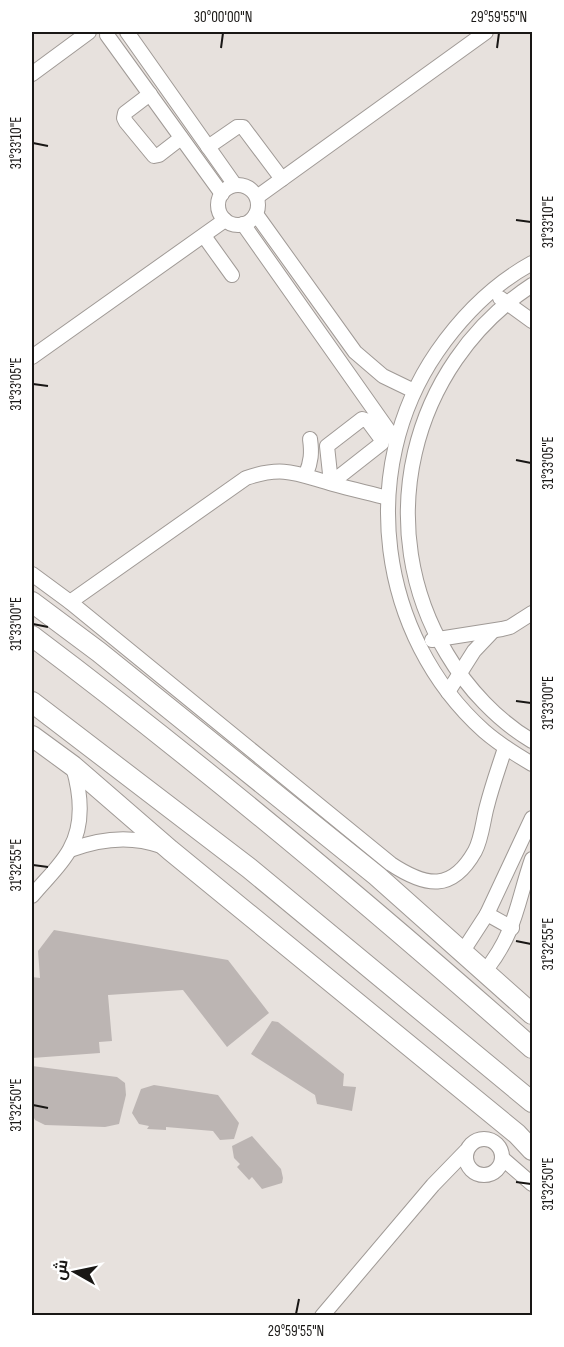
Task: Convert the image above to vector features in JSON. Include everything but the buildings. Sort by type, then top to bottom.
[{"type":"street","points":[[32,74],[89,32],[95,35],[111,34],[150,94],[222,194]]},
{"type":"street","points":[[127,32],[236,185]]},
{"type":"street","points":[[257,197],[486,32]]},
{"type":"street","points":[[150,94],[125,113],[126,122],[154,156],[159,155],[181,138]]},
{"type":"street","points":[[208,147],[237,127],[243,128],[282,179]]},
{"type":"street","points":[[236,185],[248,188],[257,197],[256,214],[250,221],[243,224],[232,224],[225,220],[219,210],[222,194],[228,188],[236,185]]},
{"type":"street","points":[[256,214],[355,352],[383,376],[414,391]]},
{"type":"street","points":[[32,357],[225,220]]},
{"type":"street","points":[[243,224],[396,441]]},
{"type":"street","points":[[204,236],[232,275]]},
{"type":"street","points":[[530,269],[491,291],[447,337],[429,363],[414,391],[396,441],[388,498],[388,532],[392,566],[400,599],[418,644],[448,692],[465,713],[505,748],[532,764]]},
{"type":"street","points":[[532,285],[482,327],[460,352],[442,380],[427,410],[417,442],[410,475],[407,508],[408,541],[414,574],[423,606],[437,638],[459,674],[503,720],[532,741]]},
{"type":"street","points":[[491,291],[532,321]]},
{"type":"street","points":[[363,420],[367,420],[382,440],[382,444],[330,483],[327,446],[363,420]]},
{"type":"street","points":[[306,474],[312,452],[310,440]]},
{"type":"street","points":[[70,602],[246,478],[267,471],[306,474],[330,483],[388,498]]},
{"type":"street","points":[[32,574],[70,602],[391,864],[410,877],[439,883],[460,872],[476,849],[505,748]]},
{"type":"street","points":[[32,602],[99,652],[377,876],[532,1014]]},
{"type":"street","points":[[418,644],[437,638],[510,627],[532,613]]},
{"type":"street","points":[[448,692],[474,651],[493,631]]},
{"type":"street","points":[[32,636],[283,834],[403,934],[532,1048]]},
{"type":"street","points":[[32,702],[249,868],[532,1102]]},
{"type":"street","points":[[32,736],[73,766],[170,850],[517,1134],[532,1150]]},
{"type":"street","points":[[32,896],[70,850],[76,834],[80,800],[73,766]]},
{"type":"street","points":[[463,951],[488,914],[532,818]]},
{"type":"street","points":[[70,850],[97,842],[126,839],[170,850]]},
{"type":"street","points":[[485,971],[496,958],[512,928],[532,859]]},
{"type":"street","points":[[519,908],[532,895]]},
{"type":"street","points":[[488,914],[512,928]]},
{"type":"street","points":[[322,1316],[433,1185],[475,1142],[486,1139],[496,1144],[502,1158],[532,1184]]},
{"type":"street","points":[[466,1151],[466,1164],[474,1173],[480,1175],[492,1173],[502,1158]]}]
